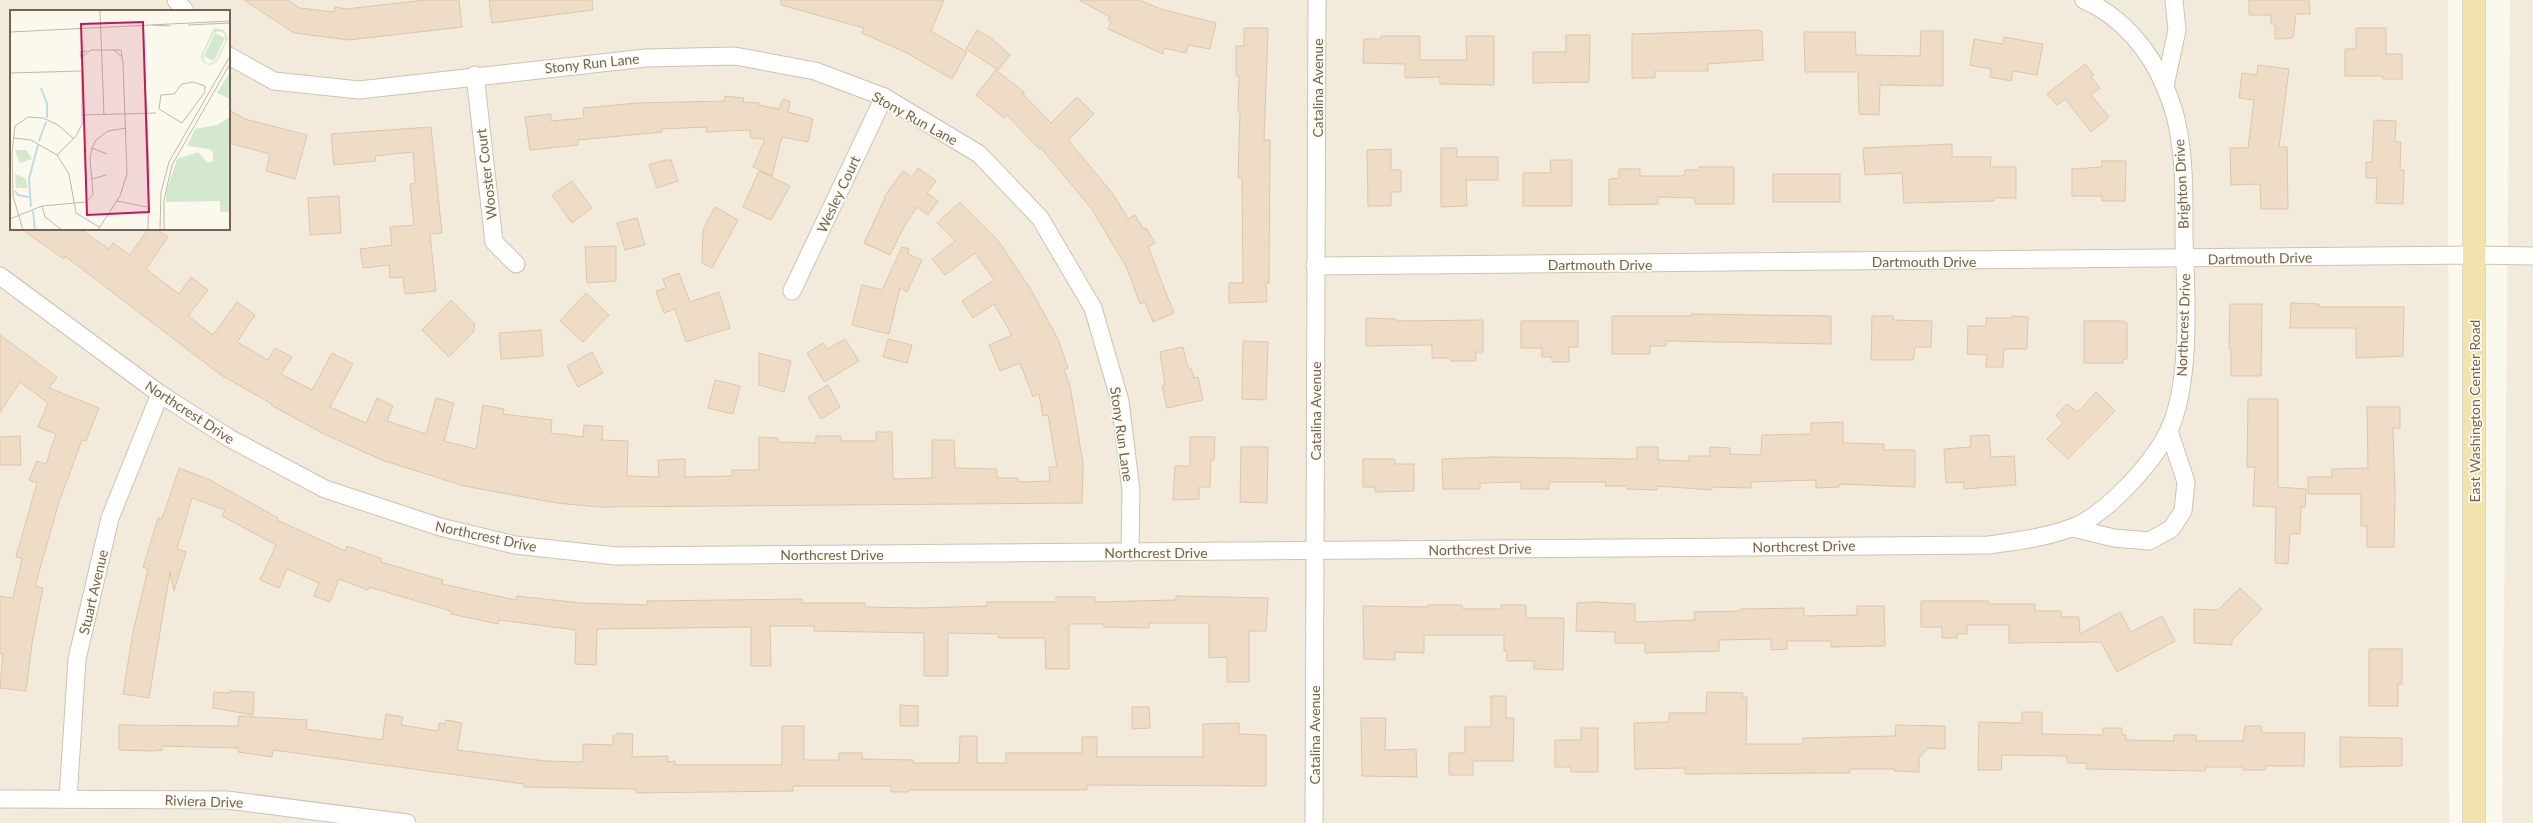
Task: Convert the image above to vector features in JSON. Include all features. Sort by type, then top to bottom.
[{"type":"main road","name":"East Washington Center Road","points":[[2474,0],[2474,823]]},
{"type":"street","points":[[176,0],[184,10]]},
{"type":"street","name":"Catalina Avenue","points":[[1314,823],[1317,0]]},
{"type":"street","name":"Brighton Drive","points":[[2084,0],[2118,21],[2136,39],[2165,86],[2177,123],[2183,168],[2185,259]]},
{"type":"street","points":[[2165,86],[2177,30],[2174,0]]},
{"type":"street","name":"Stony Run Lane","points":[[230,57],[274,81],[359,90],[646,58],[735,56],[816,71],[884,97],[979,154],[1040,218],[1093,308],[1120,401],[1131,491],[1130,552]]},
{"type":"street","name":"Wooster Court","points":[[474,76],[494,242],[516,264]]},
{"type":"street","name":"Wesley Court","points":[[792,291],[884,97]]},
{"type":"street","name":"Dartmouth Drive","points":[[1315,266],[2185,259],[2474,255],[2533,256]]},
{"type":"street","name":"Northcrest Drive","points":[[0,276],[160,394],[229,438],[324,490],[440,527],[515,545],[616,556],[1315,551],[1989,545],[2031,539],[2072,528],[2108,505],[2143,470],[2169,431],[2180,391],[2185,347],[2185,259]]},
{"type":"street","name":"Stuart Avenue","points":[[68,799],[77,659],[110,518],[160,394]]},
{"type":"street","points":[[2072,528],[2114,538],[2149,541],[2171,529],[2183,511],[2186,482],[2169,431]]},
{"type":"street","name":"Riviera Drive","points":[[0,799],[227,800],[407,823]]},
{"type":"shaded area","points":[[0,0],[2448,0],[2449,823],[0,823]]},
{"type":"shaded area","points":[[2510,0],[2533,0],[2533,823],[2502,823]]},
{"type":"building","points":[[244,0],[287,0],[300,8],[334,12],[335,7],[346,9],[425,0],[459,0],[462,27],[349,40],[294,33]]},
{"type":"building","points":[[489,0],[592,0],[593,10],[492,23]]},
{"type":"building","points":[[781,0],[944,0],[931,31],[967,52],[952,79],[907,53],[862,33],[864,28],[781,5]]},
{"type":"building","points":[[1079,0],[1139,0],[1161,9],[1216,23],[1210,49],[1188,45],[1186,53],[1164,48],[1163,54],[1108,29],[1111,22],[1108,20],[1110,17]]},
{"type":"building","points":[[2249,0],[2309,0],[2310,14],[2296,14],[2293,38],[2275,39],[2275,24],[2271,24],[2271,15],[2249,15]]},
{"type":"building","points":[[1244,28],[1268,28],[1264,140],[1270,140],[1269,283],[1266,283],[1267,302],[1229,303],[1229,283],[1243,283],[1242,178],[1238,178],[1240,111],[1238,111],[1239,76],[1236,76],[1236,46],[1244,46]]},
{"type":"building","points":[[2356,28],[2386,28],[2386,54],[2402,54],[2402,79],[2383,79],[2383,76],[2345,76],[2345,49],[2356,49]]},
{"type":"building","points":[[977,30],[991,38],[1010,55],[998,70],[966,49]]},
{"type":"building","points":[[1758,30],[1762,32],[1763,60],[1708,64],[1708,71],[1655,71],[1655,78],[1632,78],[1632,34]]},
{"type":"building","points":[[1921,31],[1943,31],[1943,86],[1880,85],[1879,115],[1859,114],[1858,72],[1805,72],[1804,32],[1855,32],[1856,55],[1920,56]]},
{"type":"building","points":[[1566,35],[1590,35],[1589,82],[1533,83],[1533,52],[1566,52]]},
{"type":"building","points":[[1381,36],[1420,36],[1420,60],[1467,60],[1466,36],[1494,36],[1494,85],[1440,84],[1440,77],[1405,78],[1405,64],[1363,63],[1364,39],[1381,39]]},
{"type":"building","points":[[2004,37],[2043,44],[2037,75],[2013,71],[2011,81],[1990,77],[1991,69],[1970,65],[1974,39],[2003,44]]},
{"type":"building","points":[[2085,64],[2094,75],[2091,77],[2100,88],[2091,95],[2109,117],[2091,132],[2065,99],[2057,105],[2047,94]]},
{"type":"building","points":[[2258,65],[2289,69],[2279,147],[2287,147],[2288,209],[2261,209],[2260,184],[2231,185],[2230,148],[2248,148],[2254,100],[2239,98],[2242,73],[2257,75]]},
{"type":"building","points":[[996,70],[1024,92],[1023,94],[1051,123],[1077,97],[1094,114],[1068,140],[1113,194],[1128,219],[1135,215],[1143,229],[1146,228],[1155,243],[1148,247],[1174,313],[1153,322],[1145,302],[1140,304],[1127,268],[1091,208],[1041,148],[1039,149],[1007,115],[1004,118],[976,95]]},
{"type":"building","points":[[725,96],[744,98],[743,102],[759,103],[758,105],[779,109],[783,99],[790,102],[788,112],[813,119],[808,142],[782,137],[772,176],[753,167],[765,139],[751,138],[750,130],[706,132],[707,127],[661,129],[662,132],[578,140],[578,145],[530,150],[525,117],[551,114],[551,121],[584,118],[583,108],[637,103],[725,101]]},
{"type":"building","points":[[230,111],[245,119],[307,135],[295,179],[266,171],[270,154],[230,143]]},
{"type":"building","points":[[2374,120],[2396,121],[2395,142],[2401,142],[2400,170],[2404,170],[2403,204],[2376,203],[2377,178],[2366,178],[2366,162],[2372,162]]},
{"type":"building","points":[[431,127],[442,233],[430,234],[436,291],[405,294],[403,277],[390,278],[389,265],[363,268],[360,249],[392,245],[390,227],[414,225],[410,184],[415,183],[413,152],[375,156],[376,161],[334,165],[331,134]]},
{"type":"building","points":[[1952,144],[1952,157],[1991,157],[1990,167],[2016,167],[2016,198],[1994,198],[1994,201],[1904,203],[1902,173],[1865,175],[1863,148]]},
{"type":"building","points":[[1441,148],[1457,148],[1457,157],[1498,157],[1498,180],[1466,180],[1467,206],[1441,207]]},
{"type":"building","points":[[1391,149],[1391,170],[1401,170],[1401,192],[1391,192],[1391,206],[1368,206],[1367,150]]},
{"type":"building","points":[[665,160],[671,160],[678,181],[657,188],[649,165]]},
{"type":"building","points":[[1550,160],[1572,160],[1572,206],[1523,206],[1523,173],[1551,173]]},
{"type":"building","points":[[2102,161],[2126,161],[2125,201],[2102,201],[2102,196],[2072,196],[2072,169],[2102,167]]},
{"type":"building","points":[[1699,167],[1734,167],[1734,204],[1695,204],[1695,198],[1658,197],[1658,204],[1609,205],[1609,179],[1619,178],[1619,169],[1640,169],[1640,176],[1684,176],[1685,170],[1699,170]]},
{"type":"building","points":[[918,168],[936,181],[927,193],[938,201],[928,215],[917,207],[905,225],[890,255],[864,243],[885,198],[884,197],[903,171],[912,177]]},
{"type":"building","points":[[759,171],[790,186],[771,220],[743,207]]},
{"type":"building","points":[[1773,174],[1840,174],[1840,202],[1773,202]]},
{"type":"building","points":[[572,181],[592,208],[572,223],[552,195]]},
{"type":"building","points":[[339,196],[341,233],[310,235],[308,198]]},
{"type":"building","points":[[960,202],[997,239],[1030,288],[1058,339],[1068,368],[1064,369],[1070,386],[1083,463],[1082,503],[600,507],[557,503],[464,486],[382,460],[324,434],[271,405],[272,404],[221,375],[65,256],[64,259],[22,230],[81,230],[109,249],[113,243],[130,255],[147,230],[158,230],[168,237],[146,269],[179,294],[191,277],[208,290],[188,316],[213,335],[237,302],[255,315],[237,342],[268,360],[275,348],[292,357],[281,374],[312,390],[332,353],[353,364],[330,407],[366,423],[377,398],[393,406],[387,421],[426,434],[436,398],[454,403],[444,441],[476,449],[483,405],[504,409],[503,414],[552,420],[551,433],[583,437],[584,425],[603,426],[602,440],[628,441],[627,476],[659,477],[658,460],[685,459],[685,477],[732,476],[732,470],[759,470],[759,437],[778,438],[778,442],[816,443],[816,436],[841,436],[841,441],[876,441],[876,432],[892,432],[893,479],[932,478],[932,440],[954,440],[955,468],[997,469],[997,478],[1018,478],[1018,482],[1050,481],[1049,467],[1057,467],[1048,415],[1043,416],[1039,394],[1033,397],[1020,363],[1000,371],[989,345],[1012,335],[994,304],[973,318],[962,301],[994,280],[975,253],[945,275],[932,259],[955,241],[937,223]]},
{"type":"building","points":[[715,207],[738,220],[712,268],[702,263],[703,230]]},
{"type":"building","points":[[637,218],[645,245],[625,250],[617,223]]},
{"type":"building","points":[[616,246],[616,281],[587,283],[585,247]]},
{"type":"building","points":[[902,247],[909,249],[908,254],[922,260],[907,292],[900,288],[889,334],[852,325],[862,285],[882,290]]},
{"type":"building","points":[[679,273],[690,302],[719,292],[730,328],[686,342],[675,309],[664,313],[656,291],[666,288],[663,279]]},
{"type":"building","points":[[586,293],[609,315],[583,342],[560,321]]},
{"type":"building","points":[[451,300],[475,324],[473,333],[449,357],[422,330]]},
{"type":"building","points":[[2291,303],[2319,304],[2319,307],[2404,307],[2403,356],[2356,358],[2356,328],[2290,328]]},
{"type":"building","points":[[2230,304],[2262,304],[2261,376],[2231,376],[2231,349],[2229,349]]},
{"type":"building","points":[[1691,314],[1831,316],[1831,344],[1666,341],[1666,346],[1650,346],[1650,354],[1612,354],[1612,316],[1691,316]]},
{"type":"building","points":[[1872,316],[1893,316],[1893,320],[1932,321],[1931,347],[1915,347],[1913,360],[1871,360]]},
{"type":"building","points":[[2012,316],[2028,317],[2027,349],[2004,349],[2003,367],[1986,367],[1987,355],[1967,354],[1968,326],[1986,326],[1986,318],[2012,318]]},
{"type":"building","points":[[1366,318],[1396,319],[1396,321],[1483,320],[1483,352],[1476,352],[1476,361],[1451,361],[1450,358],[1432,358],[1432,345],[1366,346]]},
{"type":"building","points":[[1521,321],[1578,321],[1578,347],[1569,347],[1569,362],[1552,362],[1552,357],[1542,357],[1542,348],[1521,348]]},
{"type":"building","points":[[2084,321],[2123,321],[2127,323],[2127,359],[2123,359],[2123,363],[2084,363]]},
{"type":"building","points":[[541,330],[543,356],[501,359],[499,333]]},
{"type":"building","points":[[0,335],[57,377],[49,388],[99,408],[86,441],[82,440],[59,502],[35,586],[43,588],[32,643],[26,691],[0,688],[3,654],[0,654],[0,596],[13,598],[22,558],[16,557],[37,483],[29,480],[37,461],[46,464],[56,434],[38,427],[48,403],[20,382],[0,412]]},
{"type":"building","points":[[845,339],[859,361],[824,382],[807,353],[823,343],[827,349]]},
{"type":"building","points":[[888,339],[912,345],[907,363],[883,357]]},
{"type":"building","points":[[1243,341],[1268,342],[1266,400],[1242,399]]},
{"type":"building","points":[[1183,347],[1188,368],[1191,368],[1194,378],[1198,377],[1203,400],[1167,408],[1162,386],[1165,385],[1160,352]]},
{"type":"building","points":[[592,352],[603,373],[578,387],[567,366]]},
{"type":"building","points":[[759,353],[791,361],[784,392],[759,385]]},
{"type":"building","points":[[715,380],[740,386],[733,414],[708,408]]},
{"type":"building","points":[[828,385],[840,407],[821,419],[808,397]]},
{"type":"building","points":[[2096,392],[2115,411],[2068,459],[2047,439],[2063,423],[2056,415],[2067,404],[2078,412]]},
{"type":"building","points":[[2248,399],[2278,399],[2278,487],[2306,489],[2305,507],[2301,507],[2300,534],[2290,534],[2288,564],[2275,563],[2276,507],[2253,506],[2255,467],[2247,467]]},
{"type":"building","points":[[2367,407],[2400,407],[2400,428],[2393,428],[2395,493],[2394,547],[2367,547],[2367,526],[2361,526],[2361,494],[2308,494],[2308,477],[2332,477],[2332,469],[2368,468]]},
{"type":"building","points":[[1843,422],[1843,443],[1884,444],[1884,450],[1915,450],[1915,487],[1839,484],[1839,487],[1816,488],[1816,480],[1751,482],[1751,488],[1712,487],[1712,490],[1657,486],[1657,490],[1627,489],[1627,486],[1605,486],[1606,482],[1549,482],[1549,489],[1521,489],[1521,482],[1480,483],[1480,489],[1443,489],[1442,459],[1493,457],[1637,459],[1637,447],[1658,447],[1658,460],[1689,461],[1689,456],[1710,456],[1710,447],[1730,448],[1730,454],[1761,455],[1762,435],[1811,434],[1811,423]]},
{"type":"building","points":[[1989,435],[1991,457],[2014,456],[2016,485],[1964,489],[1964,482],[1946,483],[1944,449],[1971,447],[1970,436]]},
{"type":"building","points":[[20,436],[21,465],[0,465],[0,437]]},
{"type":"building","points":[[1190,437],[1215,437],[1214,460],[1211,460],[1210,487],[1199,487],[1199,499],[1173,500],[1175,466],[1190,466]]},
{"type":"building","points":[[1241,447],[1268,447],[1267,503],[1240,502]]},
{"type":"building","points":[[1363,459],[1395,459],[1395,464],[1414,464],[1414,491],[1375,492],[1375,487],[1363,487]]},
{"type":"building","points":[[179,468],[210,480],[278,518],[277,520],[345,551],[347,546],[382,559],[381,562],[443,580],[442,584],[516,600],[517,596],[581,603],[648,605],[647,601],[802,599],[802,603],[865,603],[865,607],[919,608],[987,606],[987,602],[1056,602],[1056,597],[1095,597],[1095,602],[1176,600],[1176,596],[1268,598],[1266,631],[1249,631],[1249,682],[1227,682],[1227,657],[1209,658],[1209,623],[1149,623],[1149,628],[1104,627],[1104,624],[1069,624],[1069,669],[1046,669],[1045,638],[999,638],[998,634],[948,633],[948,676],[924,676],[924,633],[814,631],[814,626],[770,626],[771,666],[751,666],[751,627],[597,629],[596,665],[575,664],[576,630],[499,620],[498,624],[451,614],[451,611],[369,587],[368,590],[339,579],[330,602],[314,596],[319,583],[287,569],[279,588],[260,580],[276,545],[222,516],[225,510],[192,498],[177,549],[186,552],[174,591],[170,572],[149,698],[123,694],[133,632],[148,569],[143,567],[158,518],[162,519]]},
{"type":"building","points":[[2240,588],[2262,609],[2232,640],[2232,645],[2194,643],[2194,609],[2218,610]]},
{"type":"building","points":[[1921,601],[1989,601],[1989,604],[2035,604],[2035,611],[2061,611],[2061,617],[2079,617],[2080,634],[2120,612],[2131,632],[2162,616],[2175,641],[2117,672],[2101,642],[2009,643],[2009,625],[1967,625],[1967,634],[1957,634],[1957,638],[1942,638],[1942,627],[1921,627]]},
{"type":"building","points":[[1594,602],[1635,604],[1635,622],[1695,620],[1694,612],[1741,611],[1741,609],[1804,608],[1804,616],[1857,615],[1857,606],[1884,606],[1885,646],[1831,647],[1831,641],[1787,641],[1787,649],[1771,650],[1771,639],[1719,640],[1719,651],[1645,653],[1645,643],[1615,643],[1615,632],[1576,631],[1577,603]]},
{"type":"building","points":[[1428,605],[1462,605],[1463,609],[1501,609],[1501,605],[1526,605],[1526,618],[1564,618],[1563,670],[1534,669],[1534,661],[1507,661],[1507,651],[1504,651],[1504,635],[1424,635],[1424,653],[1395,652],[1395,660],[1364,659],[1363,606],[1428,607]]},
{"type":"building","points":[[2369,649],[2402,649],[2402,684],[2398,684],[2398,706],[2369,706]]},
{"type":"building","points":[[230,691],[254,692],[253,715],[213,708],[214,692],[230,693]]},
{"type":"building","points":[[1707,692],[1743,693],[1742,697],[1747,697],[1746,744],[1803,744],[1803,738],[1895,736],[1896,725],[1945,726],[1945,749],[1928,748],[1919,758],[1919,772],[1894,771],[1895,769],[1850,769],[1850,773],[1685,774],[1685,768],[1635,769],[1634,723],[1669,722],[1669,713],[1706,713]]},
{"type":"building","points":[[1491,696],[1506,696],[1506,718],[1514,718],[1513,761],[1473,761],[1473,775],[1449,775],[1449,753],[1465,753],[1465,727],[1491,727]]},
{"type":"building","points":[[900,705],[918,706],[918,726],[900,726]]},
{"type":"building","points":[[1132,707],[1149,707],[1150,728],[1132,729]]},
{"type":"building","points":[[2022,712],[2042,712],[2042,734],[2103,735],[2103,728],[2122,728],[2122,735],[2126,735],[2126,740],[2174,741],[2174,735],[2196,735],[2196,741],[2243,741],[2245,726],[2261,726],[2262,733],[2305,733],[2304,766],[2265,766],[2265,770],[2243,770],[2243,767],[2206,767],[2205,771],[2086,769],[2087,763],[2067,763],[2067,756],[2002,755],[2001,770],[1978,770],[1979,722],[2022,723]]},
{"type":"building","points":[[386,714],[403,717],[401,725],[438,731],[439,723],[445,724],[446,720],[462,723],[457,750],[545,761],[583,762],[583,744],[613,745],[613,736],[617,736],[617,733],[633,734],[632,757],[668,756],[668,762],[675,761],[675,765],[782,765],[782,726],[804,726],[804,760],[839,760],[839,753],[862,753],[862,759],[913,760],[913,763],[959,763],[960,736],[977,736],[977,763],[1006,763],[1006,753],[1082,753],[1082,737],[1097,737],[1097,757],[1203,757],[1203,724],[1239,723],[1239,734],[1266,735],[1266,786],[1087,785],[1087,790],[909,790],[909,792],[891,792],[891,786],[793,786],[793,791],[636,793],[636,789],[524,787],[524,784],[273,750],[272,757],[238,752],[238,748],[162,746],[162,750],[152,751],[119,750],[119,725],[238,726],[239,716],[307,720],[306,729],[382,740]]},
{"type":"building","points":[[1361,718],[1386,718],[1385,750],[1416,749],[1417,777],[1362,776]]},
{"type":"building","points":[[1581,728],[1598,728],[1598,772],[1571,772],[1571,767],[1555,767],[1555,740],[1581,740]]},
{"type":"building","points":[[2340,737],[2402,738],[2402,766],[2340,767]]}]
